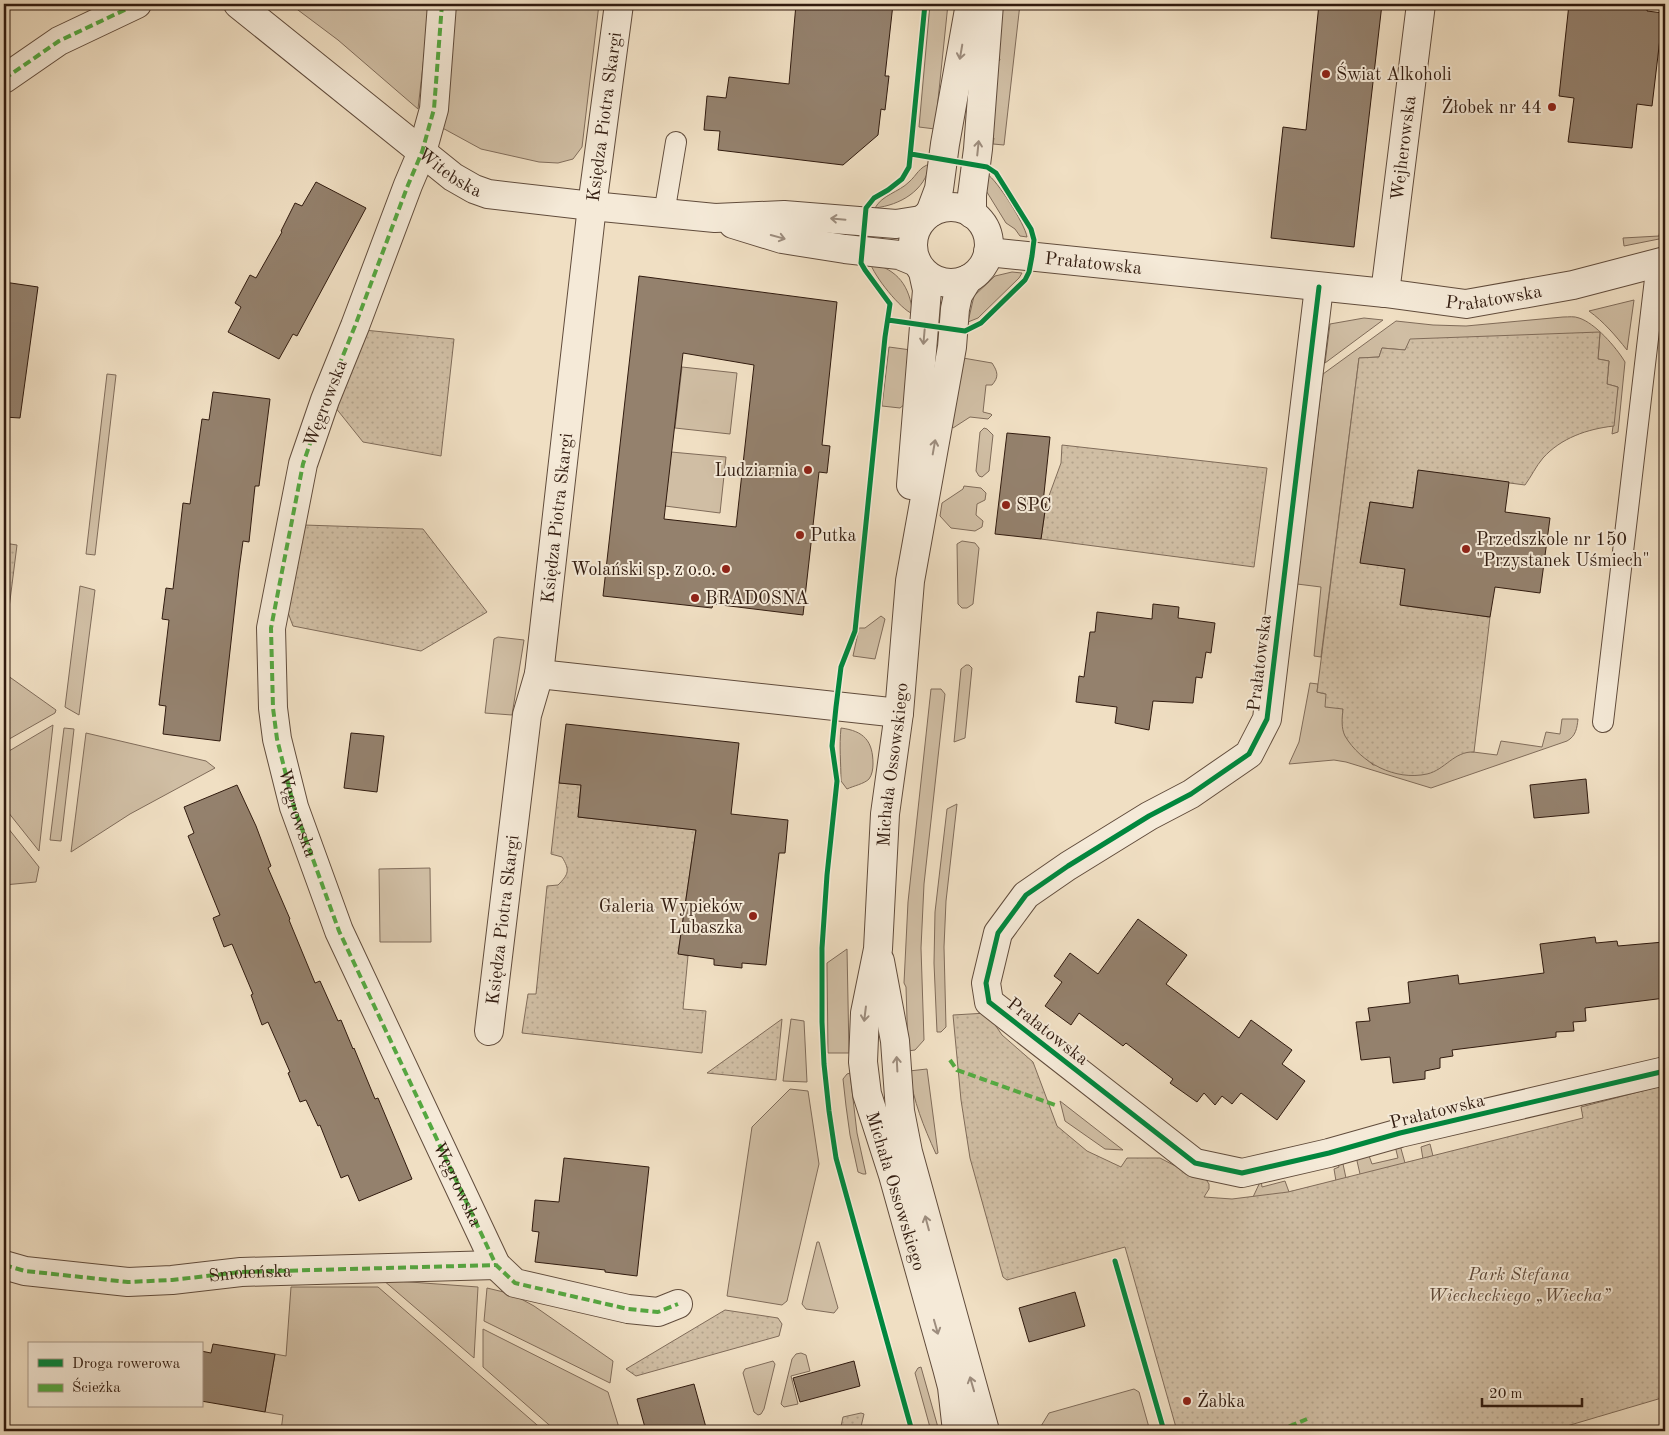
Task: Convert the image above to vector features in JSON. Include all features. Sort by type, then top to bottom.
[{"type":"street","points":[[4,79],[59,41],[137,4]]},
{"type":"street","name":"Witebska","points":[[238,4],[453,177],[474,189],[488,194],[715,218],[784,215],[896,224],[926,217]]},
{"type":"street","name":"Węgrowska","points":[[442,4],[434,109],[422,152],[325,400],[303,464],[271,628],[273,708],[277,739],[294,807],[338,931],[496,1264],[514,1283],[628,1309],[658,1312],[678,1304]]},
{"type":"street","name":"Księdza Piotra Skargi","points":[[488,1031],[527,714],[539,674],[592,206],[619,4]]},
{"type":"street","points":[[926,217],[944,208],[959,208],[979,219],[987,234],[988,252],[984,265],[968,279],[959,282],[939,282],[920,267],[913,253],[913,236],[926,217],[940,189],[945,144],[970,4]]},
{"type":"street","points":[[972,214],[972,195],[978,149],[989,4]]},
{"type":"street","name":"Wejherowska","points":[[1385,293],[1421,4]]},
{"type":"street","name":"Witebska","points":[[715,218],[782,239],[899,255],[920,267]]},
{"type":"street","name":"Prałatowska","points":[[988,252],[1385,293],[1466,304],[1573,285],[1661,261]]},
{"type":"street","name":"Michała Ossowskiego","points":[[910,581],[906,548],[927,290],[920,267]]},
{"type":"street","name":"Michała Ossowskiego","points":[[957,1431],[954,1402],[947,1368],[894,1175],[866,1094],[863,1062],[865,1013],[878,949],[885,814],[899,713],[910,581],[952,347],[954,309],[958,295],[968,279]]},
{"type":"street","name":"Prałatowska","points":[[1319,287],[1267,718],[1249,754],[1191,794],[1141,821],[1068,866],[1026,895],[998,933],[986,983],[988,1002],[1195,1163],[1242,1173],[1329,1153],[1400,1133],[1665,1071]]},
{"type":"street","points":[[539,674],[899,713]]},
{"type":"street","name":"Michała Ossowskiego","points":[[878,949],[896,1041],[900,1111],[908,1152],[985,1431]]},
{"type":"street","name":"Smoleńska","points":[[4,1265],[25,1271],[128,1282],[172,1280],[241,1272],[496,1264]]},
{"type":"lane","points":[[664,214],[676,142]]},
{"type":"lane","points":[[1603,722],[1661,261]]},
{"type":"green space","points":[[290,4],[430,4],[418,109],[338,40]]},
{"type":"green space","points":[[454,4],[599,4],[582,147],[573,159],[558,163],[539,162],[481,149],[437,125]]},
{"type":"green space","points":[[930,4],[948,4],[935,129],[919,127]]},
{"type":"green space","points":[[1000,4],[1020,4],[1004,145],[993,144],[994,138],[991,138],[997,63],[1000,60],[997,51]]},
{"type":"green space","points":[[930,164],[923,182],[910,195],[893,204],[875,208],[882,200],[905,185],[921,169]]},
{"type":"green space","points":[[987,174],[1010,203],[1027,237],[1020,236],[1015,229],[1006,223],[985,189]]},
{"type":"green space","points":[[1663,211],[1665,211],[1665,236],[1624,246],[1623,238],[1659,236]]},
{"type":"green space","points":[[870,262],[888,270],[901,280],[909,295],[913,314],[902,306],[888,291],[876,275]]},
{"type":"green space","points":[[1012,272],[1022,273],[978,318],[968,322],[974,296],[995,276]]},
{"type":"green space","points":[[1634,300],[1627,350],[1609,329],[1589,311]]},
{"type":"green space","points":[[1577,317],[1592,325],[1611,343],[1625,362],[1618,432],[1612,434],[1618,387],[1607,384],[1609,361],[1598,359],[1600,333],[1405,350],[1382,348],[1379,357],[1359,358],[1321,657],[1314,656],[1321,587],[1297,584],[1323,374],[1396,321],[1466,326]]},
{"type":"green space","points":[[1364,318],[1383,320],[1325,363],[1330,324]]},
{"type":"green space","points":[[364,330],[454,339],[441,456],[363,442],[335,407]]},
{"type":"green space","points":[[1600,332],[1598,359],[1609,361],[1607,384],[1618,387],[1614,426],[1584,432],[1558,445],[1538,464],[1525,485],[1418,471],[1413,508],[1370,502],[1361,562],[1405,569],[1401,605],[1432,610],[1433,603],[1461,613],[1490,617],[1474,752],[1461,754],[1439,769],[1427,774],[1403,775],[1380,768],[1360,754],[1345,736],[1342,726],[1343,709],[1325,707],[1326,694],[1317,692],[1359,358],[1379,357],[1382,348],[1405,350],[1410,339]]},
{"type":"green space","points":[[889,347],[911,350],[910,400],[900,408],[882,406]]},
{"type":"green space","points":[[963,358],[992,363],[996,369],[997,377],[994,382],[992,385],[986,385],[983,412],[992,415],[988,419],[970,417],[953,428],[951,426]]},
{"type":"green space","points":[[682,367],[737,373],[730,434],[675,428]]},
{"type":"green space","points":[[107,374],[116,375],[95,555],[86,554]]},
{"type":"green space","points":[[984,428],[993,435],[989,471],[982,477],[976,471],[980,432]]},
{"type":"green space","points":[[1062,445],[1267,468],[1254,567],[1041,539],[1046,504],[1061,463]]},
{"type":"green space","points":[[671,452],[726,457],[720,513],[665,506]]},
{"type":"green space","points":[[964,486],[981,488],[986,493],[985,500],[977,504],[976,515],[983,521],[982,527],[975,531],[951,528],[940,516],[942,503],[963,489]]},
{"type":"green space","points":[[304,525],[423,529],[487,612],[421,651],[293,626],[287,610]]},
{"type":"green space","points":[[962,541],[975,543],[979,548],[973,604],[967,608],[962,608],[958,604],[957,544]]},
{"type":"green space","points":[[4,543],[17,545],[6,632],[4,631]]},
{"type":"green space","points":[[80,586],[95,590],[79,715],[65,707]]},
{"type":"green space","points":[[881,616],[885,619],[875,659],[853,656],[859,628],[865,628]]},
{"type":"green space","points":[[498,637],[524,640],[512,715],[485,713],[494,639]]},
{"type":"green space","points":[[966,665],[972,668],[965,738],[954,742],[961,669]]},
{"type":"green space","points":[[4,673],[56,710],[55,713],[4,742]]},
{"type":"green space","points":[[1310,683],[1318,684],[1317,692],[1326,694],[1343,709],[1346,734],[1354,747],[1373,765],[1451,759],[1465,751],[1497,755],[1501,741],[1542,747],[1546,732],[1560,734],[1562,719],[1578,719],[1577,726],[1574,734],[1567,741],[1431,788],[1346,762],[1334,760],[1289,764],[1299,742]]},
{"type":"green space","points":[[931,689],[941,689],[945,694],[924,884],[921,948],[924,1040],[915,1050],[908,1051],[906,987],[904,983],[908,902]]},
{"type":"green space","points":[[53,725],[39,851],[4,807],[4,754]]},
{"type":"green space","points":[[64,728],[74,729],[61,841],[50,840]]},
{"type":"green space","points":[[841,728],[849,729],[866,738],[873,756],[873,770],[869,779],[847,789],[841,781]]},
{"type":"green space","points":[[86,733],[206,761],[215,768],[130,814],[71,852]]},
{"type":"green space","points":[[559,783],[581,785],[578,817],[696,830],[678,953],[688,956],[683,1009],[706,1011],[702,1053],[522,1033],[528,994],[536,994],[547,886],[558,885],[567,872],[562,857],[551,854]]},
{"type":"green space","points":[[957,804],[946,901],[944,947],[946,1027],[941,1032],[937,1032],[934,963],[935,912],[947,809]]},
{"type":"green space","points":[[4,823],[39,867],[36,882],[4,885]]},
{"type":"green space","points":[[430,868],[431,942],[380,942],[379,869]]},
{"type":"green space","points":[[847,949],[849,1053],[828,1053],[827,963]]},
{"type":"green space","name":"Park Stefana Wiecheckiego „Wiecha”","points":[[987,1013],[1002,1035],[1033,1062],[1057,1126],[1087,1151],[1121,1167],[1127,1158],[1160,1158],[1183,1170],[1205,1178],[1209,1184],[1209,1189],[1204,1197],[1232,1199],[1288,1192],[1583,1118],[1581,1107],[1665,1085],[1665,1397],[1550,1431],[1177,1431],[1125,1247],[1007,1280],[1003,1277],[970,1158],[961,1100],[953,1015]]},
{"type":"green space","points":[[782,1019],[776,1080],[707,1073]]},
{"type":"green space","points":[[791,1019],[804,1021],[807,1082],[783,1081]]},
{"type":"green space","points":[[927,1069],[938,1153],[936,1154],[920,1114],[909,1071]]},
{"type":"green space","points":[[850,1073],[857,1133],[866,1174],[858,1172],[850,1135],[843,1079]]},
{"type":"green space","points":[[790,1089],[808,1091],[819,1164],[787,1301],[782,1305],[727,1296],[752,1127]]},
{"type":"green space","points":[[1060,1101],[1123,1150],[1105,1149],[1065,1121]]},
{"type":"green space","points":[[1430,1144],[1433,1156],[1363,1187],[1357,1161],[1360,1155],[1368,1153],[1372,1164],[1398,1158],[1395,1146],[1400,1145],[1405,1163],[1423,1159],[1421,1147]]},
{"type":"green space","points":[[1337,1161],[1343,1164],[1349,1192],[1246,1212],[1261,1180],[1262,1187],[1285,1181],[1289,1192],[1336,1181],[1334,1169],[1339,1167]]},
{"type":"green space","points":[[817,1242],[819,1242],[838,1308],[834,1313],[806,1309],[802,1304]]},
{"type":"green space","points":[[383,1280],[478,1287],[474,1358]]},
{"type":"green space","points":[[291,1287],[378,1287],[544,1431],[281,1431],[283,1415],[265,1412],[275,1354],[286,1356]]},
{"type":"green space","points":[[487,1288],[512,1294],[534,1306],[613,1361],[610,1383],[484,1321]]},
{"type":"green space","points":[[725,1310],[778,1318],[782,1324],[779,1336],[636,1376],[626,1369]]},
{"type":"green space","points":[[483,1329],[608,1392],[620,1431],[556,1431],[483,1367]]},
{"type":"green space","points":[[796,1354],[806,1355],[810,1371],[791,1376],[798,1404],[784,1407],[781,1404],[792,1359]]},
{"type":"green space","points":[[773,1361],[775,1364],[764,1409],[758,1415],[754,1412],[743,1373],[745,1369]]},
{"type":"green space","points":[[921,1367],[939,1431],[931,1431],[915,1373]]},
{"type":"green space","points":[[1134,1389],[1139,1392],[1150,1431],[1038,1431],[1049,1413]]},
{"type":"green space","points":[[864,1414],[860,1431],[840,1431],[843,1417]]},
{"type":"building","points":[[796,4],[893,4],[885,76],[889,76],[885,110],[881,109],[878,135],[843,165],[718,150],[720,131],[704,130],[707,96],[726,98],[729,77],[789,84]]},
{"type":"building","points":[[1319,4],[1382,4],[1354,247],[1271,238],[1283,127],[1306,130]]},
{"type":"building","points":[[1569,4],[1648,4],[1647,11],[1663,13],[1652,106],[1637,104],[1632,148],[1568,142],[1574,98],[1559,96]]},
{"type":"building","points":[[316,182],[366,208],[297,336],[293,334],[279,359],[228,332],[241,307],[235,303],[250,275],[256,278],[282,232],[295,203],[302,206]]},
{"type":"building","points":[[639,276],[837,302],[822,445],[830,446],[827,473],[819,472],[803,615],[713,604],[712,608],[603,596]],"holes":[[[683,353],[754,365],[736,527],[664,519]]]},
{"type":"building","points":[[4,282],[38,287],[20,418],[4,417]]},
{"type":"building","points":[[213,392],[270,399],[259,486],[255,486],[249,542],[243,541],[220,741],[163,734],[166,706],[159,705],[169,620],[162,619],[166,588],[173,589],[183,503],[190,504],[202,419],[209,420]]},
{"type":"building","points":[[1007,433],[1050,437],[1043,503],[1046,504],[1041,539],[995,534]]},
{"type":"building","points":[[1418,470],[1509,482],[1505,512],[1550,518],[1540,593],[1495,587],[1490,617],[1400,605],[1405,569],[1360,563],[1370,502],[1413,508]]},
{"type":"building","points":[[1153,604],[1179,607],[1178,618],[1215,623],[1211,653],[1206,652],[1202,678],[1196,677],[1193,703],[1153,701],[1149,730],[1115,723],[1117,707],[1076,702],[1079,676],[1084,677],[1090,632],[1095,632],[1097,612],[1152,619]]},
{"type":"building","points":[[566,724],[739,743],[731,814],[788,820],[785,853],[779,853],[766,965],[742,963],[742,968],[714,965],[714,959],[678,954],[696,830],[578,817],[581,785],[559,783]]},
{"type":"building","points":[[351,733],[384,736],[377,792],[344,788]]},
{"type":"building","points":[[1586,779],[1589,813],[1534,818],[1530,785]]},
{"type":"building","points":[[237,785],[256,826],[271,866],[268,868],[315,983],[320,981],[338,1021],[341,1020],[375,1099],[378,1098],[412,1179],[359,1201],[348,1175],[341,1178],[320,1125],[318,1126],[306,1100],[300,1102],[288,1073],[290,1072],[268,1022],[262,1025],[251,995],[253,994],[232,944],[224,947],[213,918],[220,915],[188,836],[194,833],[184,807]]},
{"type":"building","points":[[1138,919],[1187,955],[1166,984],[1239,1038],[1251,1020],[1292,1050],[1282,1064],[1305,1081],[1277,1120],[1241,1093],[1232,1104],[1222,1096],[1215,1105],[1204,1093],[1197,1102],[1170,1083],[1173,1079],[1126,1043],[1123,1046],[1079,1013],[1071,1025],[1045,1006],[1062,982],[1054,976],[1070,953],[1098,974]]},
{"type":"building","points":[[1595,937],[1596,943],[1617,941],[1618,946],[1664,942],[1665,998],[1585,1008],[1586,1021],[1573,1022],[1574,1031],[1556,1032],[1556,1037],[1452,1050],[1453,1056],[1440,1058],[1440,1068],[1425,1071],[1425,1079],[1393,1083],[1390,1057],[1361,1060],[1356,1022],[1370,1021],[1368,1008],[1410,1003],[1408,982],[1458,975],[1459,984],[1544,973],[1540,944]]},
{"type":"building","points":[[564,1158],[649,1167],[637,1276],[605,1272],[605,1270],[535,1262],[539,1232],[532,1231],[535,1200],[559,1202]]},
{"type":"building","points":[[1075,1292],[1085,1326],[1029,1342],[1019,1308]]},
{"type":"building","points":[[213,1344],[275,1354],[265,1412],[202,1401],[202,1351],[211,1353]]},
{"type":"building","points":[[854,1361],[860,1386],[800,1402],[793,1378]]},
{"type":"building","points":[[694,1384],[707,1431],[646,1431],[637,1399]]},
{"type":"marked path","points":[[4,79],[59,41],[137,4]]},
{"type":"marked path","points":[[442,4],[434,109],[422,152],[325,400],[303,464],[271,628],[273,708],[277,739],[294,807],[339,931],[496,1265],[515,1283],[628,1309],[658,1312],[678,1304]]},
{"type":"marked path","points":[[950,1060],[957,1070],[1055,1105]]},
{"type":"marked path","points":[[4,1265],[25,1271],[128,1282],[172,1280],[241,1272],[496,1265]]},
{"type":"marked path","points":[[1278,1431],[1307,1419]]},
{"type":"cycle path","points":[[912,1431],[836,1158],[824,1064],[822,948],[827,875],[837,781],[832,746],[836,707],[841,667],[855,631],[890,304],[861,263],[866,208],[874,198],[902,179],[909,167],[925,4]]},
{"type":"cycle path","points":[[888,320],[965,331],[981,323],[1025,280],[1029,272],[1032,256],[1034,240],[1031,229],[996,173],[987,167],[911,154]]},
{"type":"cycle path","points":[[1319,287],[1267,719],[1249,754],[1191,794],[1149,816],[1068,866],[1026,895],[998,933],[986,983],[989,1002],[1195,1163],[1242,1173],[1329,1153],[1400,1133],[1665,1071]]},
{"type":"cycle path","points":[[1115,1261],[1164,1431]]},
{"type":"place","name":"Świat Alkoholi","points":[[1326,74]]},
{"type":"place","name":"Żłobek nr 44","points":[[1552,107]]},
{"type":"place","name":"Ludziarnia","points":[[808,470]]},
{"type":"place","name":"SPC","points":[[1006,505]]},
{"type":"place","name":"Putka","points":[[800,535]]},
{"type":"place","name":"Przedszkole nr 150 \"Przystanek Uśmiech\"","points":[[1466,549]]},
{"type":"place","name":"Wolański sp. z o.o.","points":[[726,569]]},
{"type":"place","name":"BRADOSNA","points":[[695,598]]},
{"type":"place","name":"Galeria Wypieków Lubaszka","points":[[753,916]]},
{"type":"place","name":"Żabka","points":[[1187,1401]]}]
